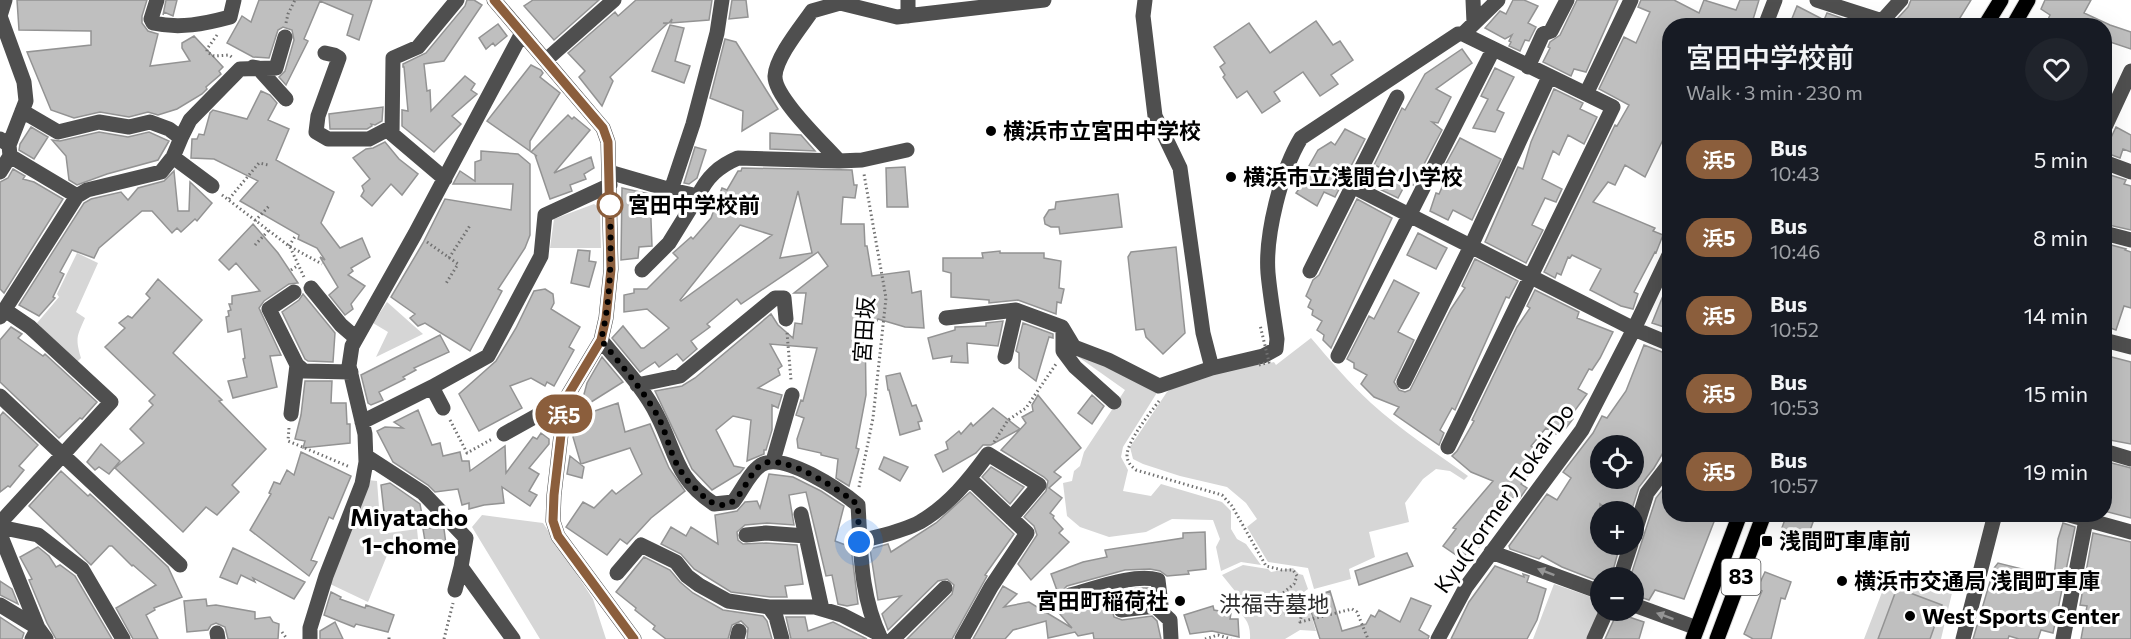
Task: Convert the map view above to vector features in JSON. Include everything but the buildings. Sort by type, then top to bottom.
[{"type":"main road","points":[[1990,18],[2001,0]]},
{"type":"main road","points":[[2018,18],[2028,0]]},
{"type":"main road","name":"83","points":[[1695,634],[1737,522]]},
{"type":"main road","name":"83","points":[[1717,639],[1761,522]]},
{"type":"street","points":[[0,172],[6,147],[26,100],[24,82],[0,16],[5,0]]},
{"type":"street","points":[[157,0],[151,19],[153,23],[169,26],[191,26],[230,17],[234,0]]},
{"type":"street","points":[[445,179],[392,134],[393,58],[418,47],[457,0]]},
{"type":"street","points":[[494,0],[603,128],[608,142],[611,269],[606,318],[601,340],[565,400],[553,521],[558,536],[603,588],[634,639]]},
{"type":"street","points":[[546,60],[614,0]]},
{"type":"street","points":[[671,190],[693,124],[717,33],[722,0]]},
{"type":"street","points":[[839,161],[789,106],[777,88],[775,76],[779,61],[812,11],[840,3],[897,17],[908,8],[1044,0]]},
{"type":"street","points":[[1468,28],[1473,0]]},
{"type":"street","points":[[946,318],[1016,310],[1062,327],[1074,347],[1108,360],[1159,386],[1212,368],[1263,356],[1276,349],[1277,339],[1268,272],[1271,223],[1291,155],[1301,138],[1468,28],[1498,0]]},
{"type":"street","points":[[1528,67],[1543,34],[1551,31],[1567,0]]},
{"type":"street","points":[[1586,94],[1631,0]]},
{"type":"street","points":[[1768,18],[1775,0]]},
{"type":"street","points":[[1816,0],[1867,18]]},
{"type":"street","points":[[1882,18],[1901,0]]},
{"type":"street","points":[[1144,1],[1143,16],[1155,116],[1180,168],[1203,333],[1212,368]]},
{"type":"street","points":[[1448,447],[1613,107],[1493,50],[1468,28]]},
{"type":"street","points":[[310,639],[310,628],[326,576],[364,473],[365,434],[349,366],[352,346],[445,179],[522,33]]},
{"type":"street","points":[[123,639],[82,569],[38,535],[0,525],[111,402],[30,327],[3,314],[77,196],[87,190],[161,172],[173,157],[190,120],[240,69],[276,68],[285,37]]},
{"type":"street","points":[[1338,356],[1411,216],[1493,50]]},
{"type":"street","points":[[326,53],[339,58],[321,107],[316,132],[328,140],[369,140],[392,127]]},
{"type":"street","points":[[241,64],[258,68],[286,99]]},
{"type":"street","points":[[2112,112],[2131,71]]},
{"type":"street","points":[[1404,382],[1471,246],[1549,77]]},
{"type":"street","points":[[1310,271],[1397,97]]},
{"type":"street","points":[[22,111],[58,132],[99,122],[129,127],[150,122],[169,129],[181,138]]},
{"type":"street","points":[[6,147],[77,196]]},
{"type":"street","points":[[642,270],[669,243],[704,184],[726,163],[738,158],[862,160],[907,150]]},
{"type":"street","points":[[173,157],[212,186]]},
{"type":"street","points":[[2112,165],[2131,172]]},
{"type":"street","points":[[362,422],[488,356],[541,256],[544,215],[610,179],[698,196]]},
{"type":"street","points":[[1352,186],[1634,329],[1662,341]]},
{"type":"street","points":[[2112,234],[2131,240]]},
{"type":"street","name":"Kyu(Former) Tokai-Do","points":[[1438,639],[1466,587],[1582,430],[1662,270]]},
{"type":"street","points":[[311,288],[341,325],[356,338]]},
{"type":"street","points":[[294,292],[270,309],[297,365],[304,371],[351,372]]},
{"type":"street","points":[[638,385],[680,376],[775,298],[784,298],[786,319]]},
{"type":"street","points":[[1005,357],[1016,310]]},
{"type":"street","points":[[1062,327],[1063,351],[1075,367],[1114,402]]},
{"type":"street","points":[[601,340],[638,385],[657,415],[680,470],[689,482],[714,504],[733,502],[754,470],[764,463],[773,461],[785,463],[832,486],[858,505],[860,560],[872,618],[884,637]]},
{"type":"street","points":[[2112,342],[2131,347]]},
{"type":"street","points":[[291,414],[297,365]]},
{"type":"street","points":[[432,387],[443,408]]},
{"type":"street","points":[[773,461],[792,395]]},
{"type":"street","points":[[0,396],[180,565]]},
{"type":"street","points":[[504,434],[565,400]]},
{"type":"street","points":[[859,542],[919,522],[949,501],[988,453],[1040,485],[1011,518]]},
{"type":"street","points":[[2112,453],[2131,459]]},
{"type":"street","points":[[366,456],[423,493],[466,538],[455,590]]},
{"type":"street","points":[[1644,503],[1647,493],[1662,473]]},
{"type":"street","points":[[962,639],[991,587],[1027,533],[970,478]]},
{"type":"street","points":[[801,514],[822,609]]},
{"type":"street","points":[[1963,639],[1993,522]]},
{"type":"street","points":[[2063,639],[2086,522]]},
{"type":"street","points":[[2094,522],[2131,532]]},
{"type":"street","points":[[746,535],[766,533],[806,536]]},
{"type":"street","points":[[0,534],[39,635]]},
{"type":"street","points":[[617,573],[636,548],[641,545],[676,562],[687,576],[699,585],[728,601],[769,607],[815,607],[842,615],[884,637]]},
{"type":"street","points":[[1491,552],[1590,588]]},
{"type":"street","points":[[461,567],[513,639]]},
{"type":"street","points":[[1070,595],[1116,583],[1149,577],[1158,580],[1161,605],[1121,610],[1116,583]]},
{"type":"street","points":[[884,637],[945,588]]},
{"type":"street","points":[[0,605],[39,635]]},
{"type":"street","points":[[1155,606],[1170,620],[1171,639]]},
{"type":"street","points":[[769,607],[776,617],[782,639]]},
{"type":"street","points":[[1644,610],[1695,634]]},
{"type":"street","points":[[1594,639],[1602,621]]},
{"type":"path","points":[[288,14],[295,0]]},
{"type":"path","points":[[219,33],[207,52],[214,56],[229,55],[241,64]]},
{"type":"path","points":[[268,165],[259,163],[229,200],[289,246],[322,264]]},
{"type":"path","name":"宮田坂","points":[[856,497],[873,418],[886,298],[862,165]]},
{"type":"path","points":[[255,221],[270,205]]},
{"type":"path","points":[[236,213],[240,208]]},
{"type":"path","points":[[448,258],[471,224]]},
{"type":"path","points":[[255,245],[269,230]]},
{"type":"path","points":[[289,246],[296,235]]},
{"type":"path","points":[[421,238],[458,264],[445,285]]},
{"type":"path","points":[[289,246],[297,266],[291,270]]},
{"type":"path","points":[[786,319],[792,395]]},
{"type":"path","points":[[1259,365],[1269,362],[1260,325]]},
{"type":"path","points":[[988,453],[1008,420],[1026,408],[1057,362]]},
{"type":"path","points":[[1162,398],[1129,446],[1127,456],[1129,464],[1136,470],[1222,495],[1232,506],[1266,566],[1293,570],[1298,576],[1294,584],[1283,593],[1280,614],[1302,613],[1300,622],[1352,609],[1357,612],[1368,639]]},
{"type":"path","points":[[443,408],[467,453],[504,434]]},
{"type":"path","points":[[291,414],[288,441],[364,473]]},
{"type":"path","points":[[444,639],[455,590]]},
{"type":"path","points":[[282,632],[287,639]]},
{"type":"path","points":[[1205,639],[1218,635],[1231,639]]},
{"type":"green space","points":[[594,204],[600,208],[601,248],[550,248],[554,219]]},
{"type":"green space","points":[[77,253],[98,263],[76,312],[85,318],[78,337],[81,358],[77,362],[37,323],[59,297],[57,294]]},
{"type":"green space","points":[[387,302],[423,334],[376,357],[388,332],[373,323]]},
{"type":"green space","points":[[1311,338],[1347,379],[1382,413],[1468,476],[1464,480],[1450,471],[1436,469],[1423,479],[1405,503],[1409,522],[1369,532],[1375,557],[1349,569],[1351,579],[1314,589],[1308,568],[1268,562],[1247,527],[1257,519],[1246,503],[1227,487],[1180,476],[1143,464],[1133,459],[1130,447],[1167,392],[1178,385],[1218,371],[1274,362],[1276,365]]},
{"type":"green space","points":[[1070,351],[1099,360],[1158,391],[1123,447],[1121,457],[1128,470],[1123,491],[1151,496],[1161,484],[1222,502],[1231,511],[1231,529],[1237,539],[1246,544],[1261,565],[1241,562],[1221,571],[1216,547],[1220,539],[1213,520],[1172,519],[1146,532],[1109,537],[1080,527],[1067,516],[1063,483],[1072,481],[1074,471],[1080,466],[1084,452],[1125,390]]},
{"type":"green space","points":[[367,480],[377,481],[381,534],[417,529],[419,549],[388,553],[368,602],[328,583]]},
{"type":"green space","points":[[482,515],[543,523],[593,599],[606,639],[540,639],[472,527]]},
{"type":"green space","name":"洪福寺墓地","points":[[1243,565],[1268,569],[1271,572],[1293,568],[1303,575],[1308,589],[1304,592],[1316,631],[1300,630],[1285,639],[1250,639],[1246,620],[1231,604],[1239,596],[1222,575]]},
{"type":"green space","name":"West Sports Center","points":[[1889,574],[1952,593],[1941,639],[1864,639]]},
{"type":"green space","points":[[1554,584],[1590,597],[1590,621],[1595,621],[1588,639],[1533,639]]},
{"type":"bus line","name":"浜5","points":[[494,0],[603,128],[608,142],[611,269],[606,318],[601,340],[565,400],[553,521],[558,536],[634,639]]},
{"type":"place","name":"横浜市立宮田中学校","points":[[991,131]]},
{"type":"place","name":"横浜市立浅間台小学校","points":[[1231,177]]},
{"type":"place","name":"宮田中学校前","points":[[610,205]]},
{"type":"place","name":"浅間町車庫前","points":[[1767,541]]},
{"type":"place","name":"横浜市交通局 浅間町車庫","points":[[1842,581]]},
{"type":"place","name":"宮田町稲荷社","points":[[1180,601]]},
{"type":"place","name":"West Sports Center","points":[[1910,616]]},
{"type":"district","name":"Miyatacho 1-chome","points":[[409,532]]},
{"type":"route","points":[[610,205],[611,269],[606,318],[601,340],[638,385],[657,415],[680,470],[705,498],[714,504],[724,504],[733,502],[754,470],[764,463],[772,461],[785,463],[832,486],[858,505],[859,542]]}]
